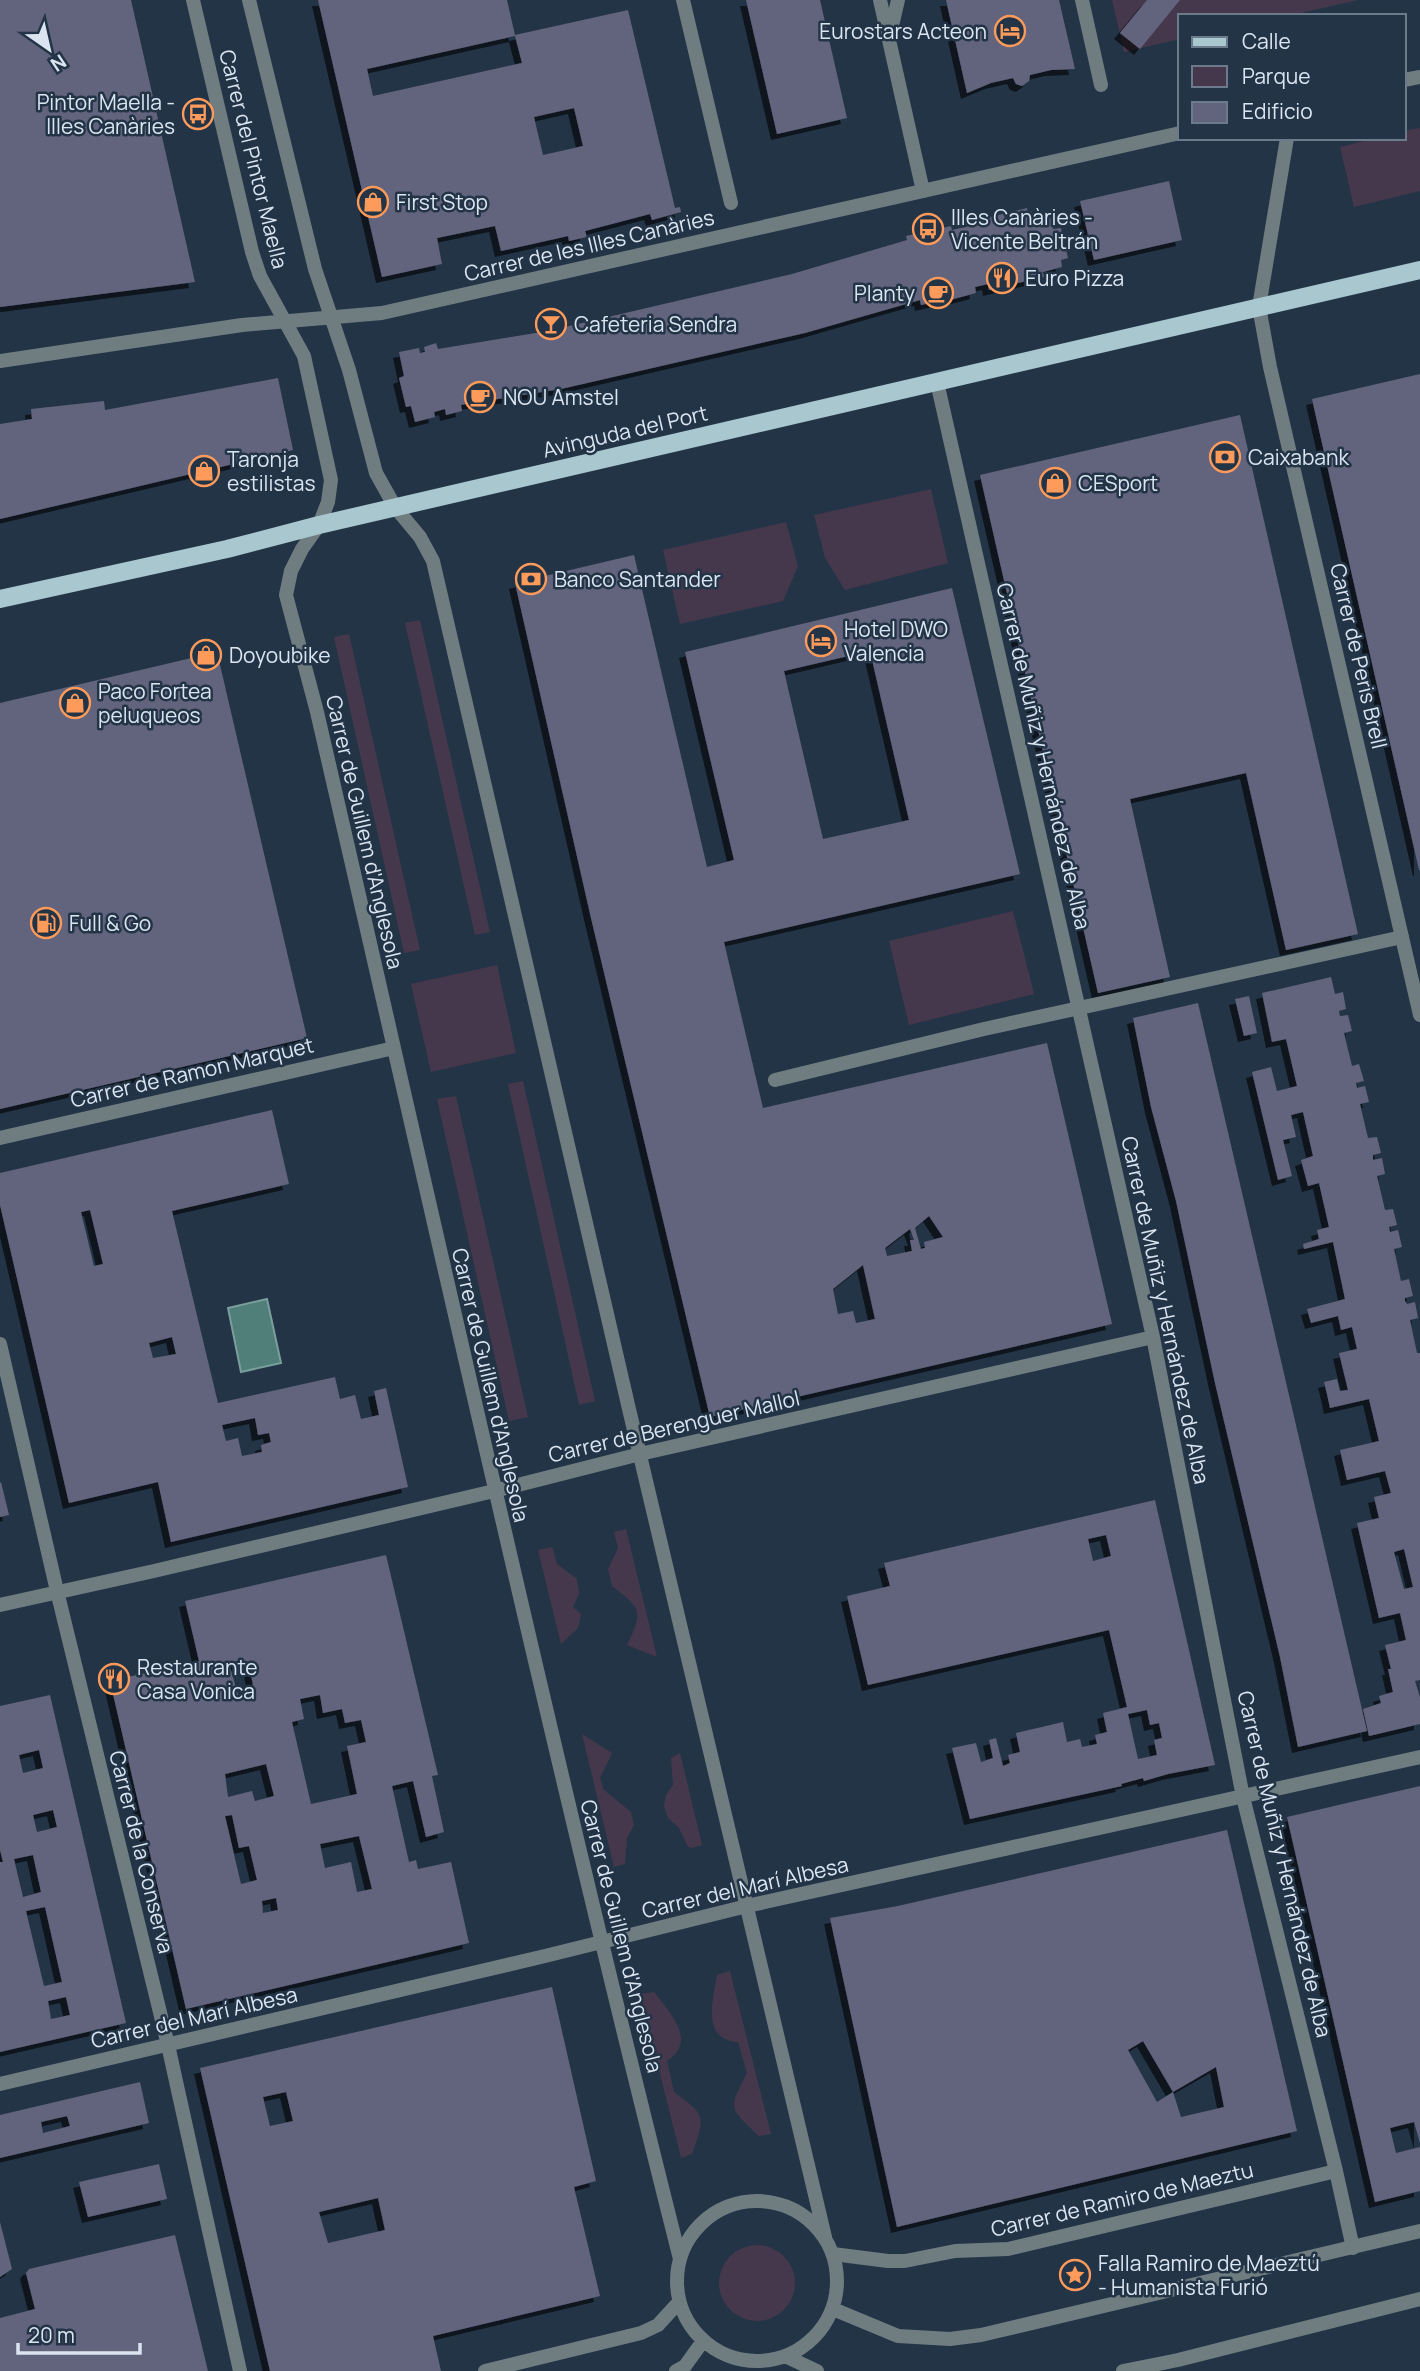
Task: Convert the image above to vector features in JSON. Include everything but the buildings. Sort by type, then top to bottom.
[{"type":"main road","name":"Avinguda del Port","points":[[0,599],[227,549],[395,507],[1420,270]]},
{"type":"street","name":"Carrer del Pintor Maella","points":[[193,0],[251,252],[260,276],[304,356],[331,480],[328,502],[319,525]]},
{"type":"street","name":"Carrer del Pintor Maella","points":[[249,0],[308,242],[349,369],[376,473],[395,507]]},
{"type":"street","points":[[683,0],[731,203]]},
{"type":"street","points":[[880,0],[923,191]]},
{"type":"street","points":[[889,38],[898,0]]},
{"type":"street","points":[[1082,0],[1101,85]]},
{"type":"street","name":"Carrer de les Illes Canàries","points":[[0,361],[243,325],[382,313],[1178,132]]},
{"type":"street","points":[[1259,307],[1287,140]]},
{"type":"street","name":"Carrer de Peris Brell","points":[[1259,307],[1270,367],[1420,1015]]},
{"type":"street","name":"Carrer de Muñiz y Hernández de Alba","points":[[937,382],[1153,1337],[1243,1797],[1353,2248]]},
{"type":"street","points":[[395,507],[420,537],[433,561],[640,1454],[825,2237],[837,2272],[833,2309],[822,2329],[806,2345],[785,2356],[764,2361],[742,2360],[721,2353],[703,2341],[688,2323],[679,2302],[677,2281],[680,2259],[689,2238],[704,2220],[723,2208],[746,2201],[768,2201],[790,2207],[810,2219],[825,2237]]},
{"type":"street","name":"Carrer de Guillem d'Anglesola","points":[[319,525],[291,571],[286,595],[317,712],[579,1857],[680,2259]]},
{"type":"street","points":[[775,1080],[984,1029],[1402,937]]},
{"type":"street","name":"Carrer de Ramon Marquet","points":[[0,1138],[394,1048]]},
{"type":"street","name":"Carrer de Berenguer Mallol","points":[[0,1605],[494,1491],[640,1454],[1153,1337]]},
{"type":"street","name":"Carrer de la Conserva","points":[[0,1344],[57,1591],[168,2045],[240,2371]]},
{"type":"street","name":"Carrer del Marí Albesa","points":[[0,2084],[747,1906],[1420,1757]]},
{"type":"street","name":"Carrer de Ramiro de Maeztu","points":[[833,2254],[905,2261],[955,2251],[1008,2249],[1336,2171]]},
{"type":"street","points":[[833,2309],[898,2336],[950,2339],[994,2332],[1420,2231]]},
{"type":"street","points":[[1123,2371],[1180,2365],[1420,2299]]},
{"type":"street","points":[[485,2371],[640,2333],[658,2325],[679,2302]]},
{"type":"street","points":[[676,2371],[685,2366],[703,2341]]},
{"type":"street","points":[[785,2356],[817,2371]]},
{"type":"green space","points":[[1112,0],[1358,0],[1297,14],[1178,14],[1178,39],[1124,52]]},
{"type":"green space","points":[[1420,128],[1420,191],[1354,207],[1340,147],[1368,140],[1406,140],[1406,131]]},
{"type":"green space","points":[[931,489],[948,563],[845,590],[825,558],[814,515]]},
{"type":"green space","points":[[786,522],[798,566],[783,601],[680,624],[663,550]]},
{"type":"green space","points":[[420,620],[490,932],[475,935],[405,623]]},
{"type":"green space","points":[[349,634],[420,950],[404,953],[334,637]]},
{"type":"green space","points":[[1013,911],[1034,994],[909,1025],[889,941]]},
{"type":"green space","points":[[497,965],[516,1053],[431,1072],[411,984]]},
{"type":"green space","points":[[523,1081],[595,1401],[579,1405],[508,1084]]},
{"type":"green space","points":[[456,1096],[528,1417],[509,1421],[437,1099]]},
{"type":"green space","points":[[626,1529],[657,1657],[627,1645],[636,1624],[637,1611],[629,1600],[612,1586],[608,1569],[618,1548],[614,1532]]},
{"type":"green space","points":[[552,1547],[557,1564],[577,1579],[579,1594],[573,1607],[581,1614],[578,1628],[561,1644],[538,1550]]},
{"type":"green space","points":[[582,1734],[612,1753],[600,1778],[604,1790],[631,1812],[634,1825],[627,1838],[625,1864],[614,1867]]},
{"type":"green space","points":[[680,1753],[702,1845],[692,1848],[688,1847],[679,1828],[668,1818],[664,1806],[666,1795],[673,1785],[671,1758]]},
{"type":"green space","points":[[730,1971],[771,2134],[759,2136],[737,2113],[737,2094],[747,2073],[738,2042],[726,2040],[714,2027],[712,2007],[717,1975]]},
{"type":"green space","points":[[654,1992],[673,2018],[681,2036],[676,2053],[667,2061],[674,2092],[693,2106],[698,2112],[701,2124],[692,2154],[681,2158],[640,1994]]},
{"type":"green space","points":[[757,2245],[771,2248],[784,2256],[792,2269],[795,2283],[792,2297],[784,2310],[771,2318],[757,2321],[743,2318],[730,2310],[722,2297],[719,2283],[722,2269],[730,2256],[743,2248]]},
{"type":"shaded area","points":[[267,1299],[281,1363],[241,1372],[228,1308]]},
{"type":"place","name":"Eurostars Acteon","points":[[1010,31]]},
{"type":"place","name":"Pintor Maella - Illes Canàries","points":[[198,114]]},
{"type":"place","name":"First Stop","points":[[373,202]]},
{"type":"place","name":"Illes Canàries - Vicente Beltrán","points":[[928,229]]},
{"type":"place","name":"Euro Pizza","points":[[1002,278]]},
{"type":"place","name":"Planty","points":[[938,293]]},
{"type":"place","name":"Cafeteria Sendra","points":[[551,324]]},
{"type":"place","name":"NOU Amstel","points":[[480,397]]},
{"type":"place","name":"Caixabank","points":[[1225,457]]},
{"type":"place","name":"Taronja estilistas","points":[[204,471]]},
{"type":"place","name":"CESport","points":[[1055,483]]},
{"type":"place","name":"Banco Santander","points":[[531,579]]},
{"type":"place","name":"Hotel DWO Valencia","points":[[821,641]]},
{"type":"place","name":"Doyoubike","points":[[206,655]]},
{"type":"place","name":"Paco Fortea peluqueos","points":[[75,703]]},
{"type":"place","name":"Full & Go","points":[[46,923]]},
{"type":"place","name":"Restaurante Casa Vonica","points":[[114,1679]]},
{"type":"place","name":"Falla Ramiro de Maeztú - Humanista Furió","points":[[1075,2275]]}]
